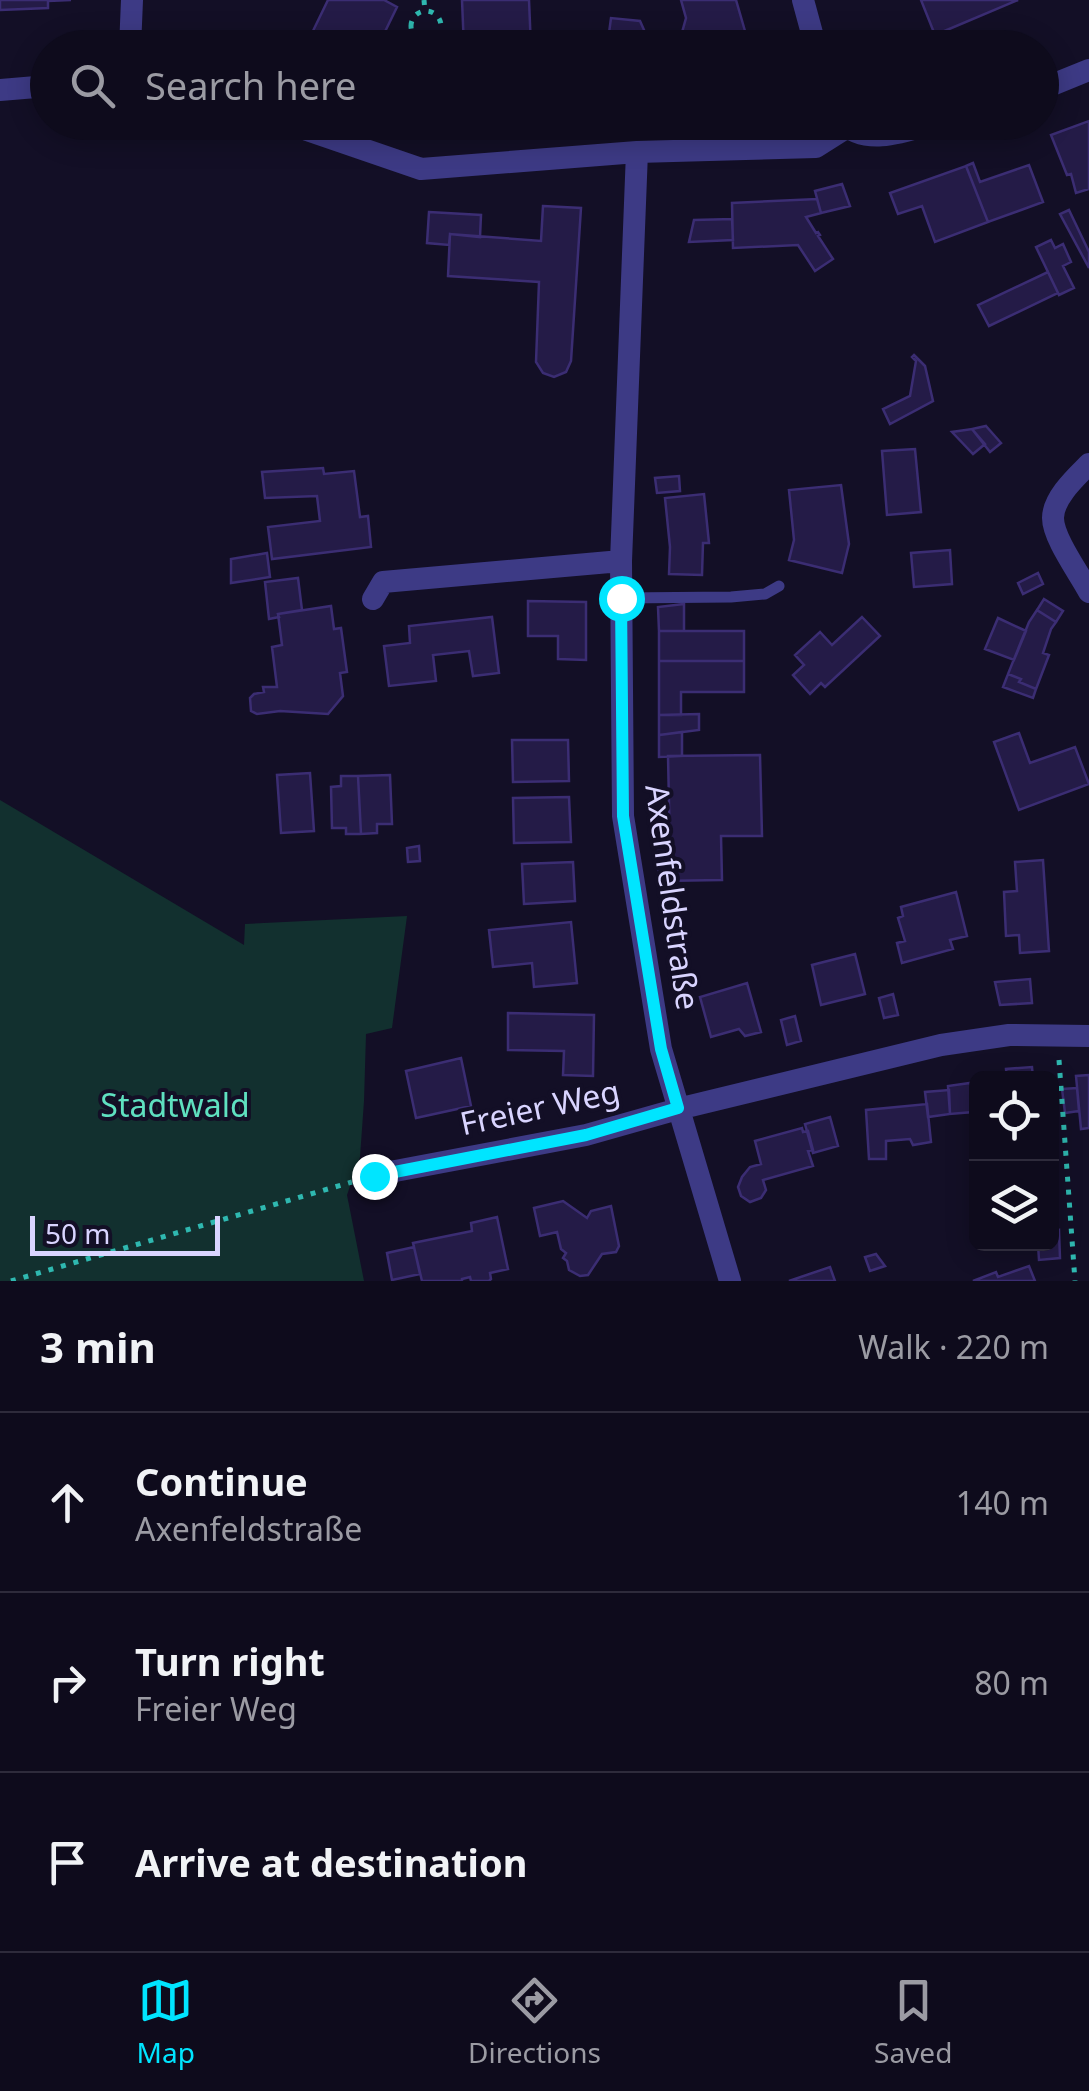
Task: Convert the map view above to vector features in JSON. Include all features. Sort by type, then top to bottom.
[{"type":"street","points":[[131,30],[132,0]]},
{"type":"street","points":[[803,0],[811,30]]},
{"type":"street","points":[[1059,85],[1085,78]]},
{"type":"street","points":[[0,90],[30,88]]},
{"type":"street","points":[[336,140],[421,169],[636,152],[816,147],[825,140]]},
{"type":"street","name":"Axenfeldstraße","points":[[636,152],[621,561],[623,816],[661,1049],[730,1281]]},
{"type":"street","points":[[1081,473],[1056,506],[1053,519],[1089,592]]},
{"type":"street","points":[[372,599],[383,582],[621,561]]},
{"type":"street","name":"Freier Weg","points":[[374,1176],[586,1135],[678,1108],[941,1045],[1009,1035],[1089,1036]]},
{"type":"lane","points":[[621,598],[731,597],[765,594],[779,586]]},
{"type":"path","points":[[424,0],[425,12]]},
{"type":"path","points":[[412,30],[416,16],[425,12],[434,14],[441,26],[439,30]]},
{"type":"path","points":[[1058,1036],[1075,1281]]},
{"type":"path","points":[[12,1281],[374,1176]]},
{"type":"green space","name":"Stadtwald","points":[[0,800],[244,945],[245,924],[407,916],[392,1028],[366,1034],[360,1157],[347,1195],[364,1281],[0,1281]]},
{"type":"building","points":[[0,0],[71,0],[48,1],[48,8],[0,10]]},
{"type":"building","points":[[328,0],[384,0],[397,7],[386,30],[313,30]]},
{"type":"building","points":[[462,0],[529,0],[530,30],[463,30]]},
{"type":"building","points":[[681,0],[736,0],[745,30],[683,30],[686,18]]},
{"type":"building","points":[[921,0],[1018,0],[947,30],[933,30]]},
{"type":"building","points":[[611,18],[640,21],[644,30],[609,30]]},
{"type":"building","points":[[1089,121],[1089,189],[1076,193],[1053,140],[1059,140],[1059,132]]},
{"type":"building","points":[[973,163],[980,182],[1029,165],[1043,202],[988,222],[966,166]]},
{"type":"building","points":[[966,166],[988,222],[935,242],[922,206],[898,214],[890,193]]},
{"type":"building","points":[[842,184],[850,206],[821,213],[815,191]]},
{"type":"building","points":[[817,199],[821,213],[806,217],[833,259],[815,271],[798,245],[733,248],[732,203]]},
{"type":"building","points":[[543,206],[581,208],[571,361],[566,372],[554,377],[543,373],[536,362],[539,282],[448,276],[450,234],[541,241]]},
{"type":"building","points":[[1069,210],[1089,252],[1089,268],[1060,214]]},
{"type":"building","points":[[429,212],[481,215],[480,237],[450,234],[449,245],[427,243]]},
{"type":"building","points":[[732,219],[733,240],[689,242],[694,220]]},
{"type":"building","points":[[1051,240],[1055,248],[1063,244],[1071,262],[1063,266],[1074,288],[1059,295],[1036,247]]},
{"type":"building","points":[[1048,272],[1058,293],[989,326],[978,305]]},
{"type":"building","points":[[914,355],[925,366],[933,401],[890,424],[883,409],[910,396]]},
{"type":"building","points":[[986,426],[1001,443],[990,452],[972,429]]},
{"type":"building","points":[[972,429],[985,444],[973,454],[952,432]]},
{"type":"building","points":[[915,449],[921,512],[887,515],[882,451]]},
{"type":"building","points":[[323,468],[324,474],[354,471],[360,517],[368,516],[371,547],[272,559],[268,527],[320,521],[317,496],[265,498],[262,472]]},
{"type":"building","points":[[679,476],[680,491],[657,493],[655,478]]},
{"type":"building","points":[[841,485],[849,544],[842,573],[789,560],[794,540],[789,490]]},
{"type":"building","points":[[704,494],[709,543],[703,543],[702,575],[669,574],[665,498]]},
{"type":"building","points":[[950,550],[952,584],[914,587],[911,553]]},
{"type":"building","points":[[267,553],[270,577],[231,583],[231,559]]},
{"type":"building","points":[[1038,573],[1043,584],[1023,594],[1018,583]]},
{"type":"building","points":[[298,578],[302,610],[269,619],[265,582]]},
{"type":"building","points":[[1044,599],[1063,611],[1056,622],[1037,610]]},
{"type":"building","points":[[528,601],[586,602],[586,660],[558,659],[558,636],[528,636]]},
{"type":"building","points":[[684,604],[684,631],[659,631],[658,607]]},
{"type":"building","points":[[331,606],[334,629],[341,628],[347,672],[340,673],[343,696],[328,714],[251,711],[250,698],[254,694],[264,692],[263,687],[277,687],[272,647],[282,645],[278,614]]},
{"type":"building","points":[[1037,610],[1056,622],[1043,653],[1049,655],[1036,689],[1008,674]]},
{"type":"building","points":[[492,617],[499,673],[473,676],[469,651],[433,655],[436,681],[389,686],[384,646],[410,643],[409,626]]},
{"type":"building","points":[[862,617],[880,636],[825,687],[821,683],[810,694],[793,675],[804,665],[795,655],[820,632],[832,645]]},
{"type":"building","points":[[998,618],[1026,631],[1014,660],[985,649]]},
{"type":"building","points":[[659,631],[744,631],[744,661],[659,661]]},
{"type":"building","points":[[659,661],[744,661],[744,692],[681,692],[681,715],[659,715]]},
{"type":"building","points":[[1008,674],[1036,689],[1033,698],[1003,687]]},
{"type":"building","points":[[699,714],[699,730],[659,735],[659,715]]},
{"type":"building","points":[[682,732],[682,756],[659,757],[659,735]]},
{"type":"building","points":[[1019,733],[1030,763],[1075,747],[1089,784],[1019,810],[994,742]]},
{"type":"building","points":[[512,740],[568,740],[569,781],[513,782]]},
{"type":"building","points":[[760,755],[762,836],[721,836],[722,880],[659,881],[658,851],[670,851],[668,756]]},
{"type":"building","points":[[310,773],[314,831],[281,833],[277,775]]},
{"type":"building","points":[[390,775],[392,824],[377,824],[377,833],[361,834],[358,776]]},
{"type":"building","points":[[341,776],[358,776],[361,834],[346,834],[346,828],[332,828],[331,787],[341,786]]},
{"type":"building","points":[[569,797],[571,842],[514,843],[513,798]]},
{"type":"building","points":[[419,846],[420,861],[408,862],[407,848]]},
{"type":"building","points":[[1043,860],[1049,951],[1020,953],[1019,935],[1006,936],[1004,892],[1017,891],[1015,862]]},
{"type":"building","points":[[573,862],[575,901],[524,904],[522,864]]},
{"type":"building","points":[[956,892],[967,936],[950,940],[953,949],[902,963],[897,943],[905,941],[898,918],[903,916],[901,907]]},
{"type":"building","points":[[571,922],[577,983],[534,987],[532,963],[493,967],[489,930]]},
{"type":"building","points":[[855,954],[865,994],[821,1005],[812,965]]},
{"type":"building","points":[[1030,979],[1032,1003],[1000,1005],[995,982]]},
{"type":"building","points":[[747,983],[761,1032],[745,1036],[739,1029],[711,1037],[700,997]]},
{"type":"building","points":[[893,994],[898,1015],[884,1018],[879,998]]},
{"type":"building","points":[[508,1013],[594,1015],[593,1076],[563,1075],[564,1051],[508,1050]]},
{"type":"building","points":[[795,1016],[801,1041],[787,1045],[781,1020]]},
{"type":"building","points":[[461,1058],[471,1106],[416,1118],[406,1071]]},
{"type":"building","points":[[1032,1067],[1032,1071],[1006,1071]]},
{"type":"building","points":[[1089,1075],[1089,1128],[1081,1129],[1076,1076]]},
{"type":"building","points":[[969,1083],[969,1112],[950,1114],[948,1086]]},
{"type":"building","points":[[1077,1088],[1079,1111],[1065,1113],[1062,1089]]},
{"type":"building","points":[[949,1090],[950,1114],[928,1117],[925,1092]]},
{"type":"building","points":[[927,1104],[931,1142],[913,1145],[910,1139],[886,1141],[886,1159],[869,1159],[866,1110]]},
{"type":"building","points":[[830,1117],[838,1146],[813,1153],[805,1124]]},
{"type":"building","points":[[802,1128],[803,1132],[808,1131],[813,1166],[763,1180],[766,1190],[761,1198],[750,1202],[741,1196],[738,1187],[742,1177],[750,1167],[761,1164],[755,1141]]},
{"type":"building","points":[[563,1201],[587,1218],[591,1211],[611,1206],[619,1246],[616,1252],[602,1254],[588,1275],[580,1276],[569,1270],[557,1232],[540,1236],[534,1208]]},
{"type":"building","points":[[497,1217],[508,1269],[490,1273],[489,1281],[471,1281],[470,1277],[462,1281],[422,1281],[413,1243],[472,1231],[471,1223]]},
{"type":"building","points":[[1059,1230],[1060,1258],[1039,1260],[1038,1251],[1059,1251]]},
{"type":"building","points":[[414,1247],[420,1274],[392,1280],[387,1253]]},
{"type":"building","points":[[876,1254],[885,1266],[870,1271],[865,1257]]},
{"type":"building","points":[[1029,1266],[1035,1281],[973,1281],[996,1272],[998,1277]]},
{"type":"building","points":[[830,1267],[835,1281],[789,1281]]},
{"type":"route","points":[[374,1176],[586,1135],[678,1108],[661,1049],[623,816],[621,598]]}]
